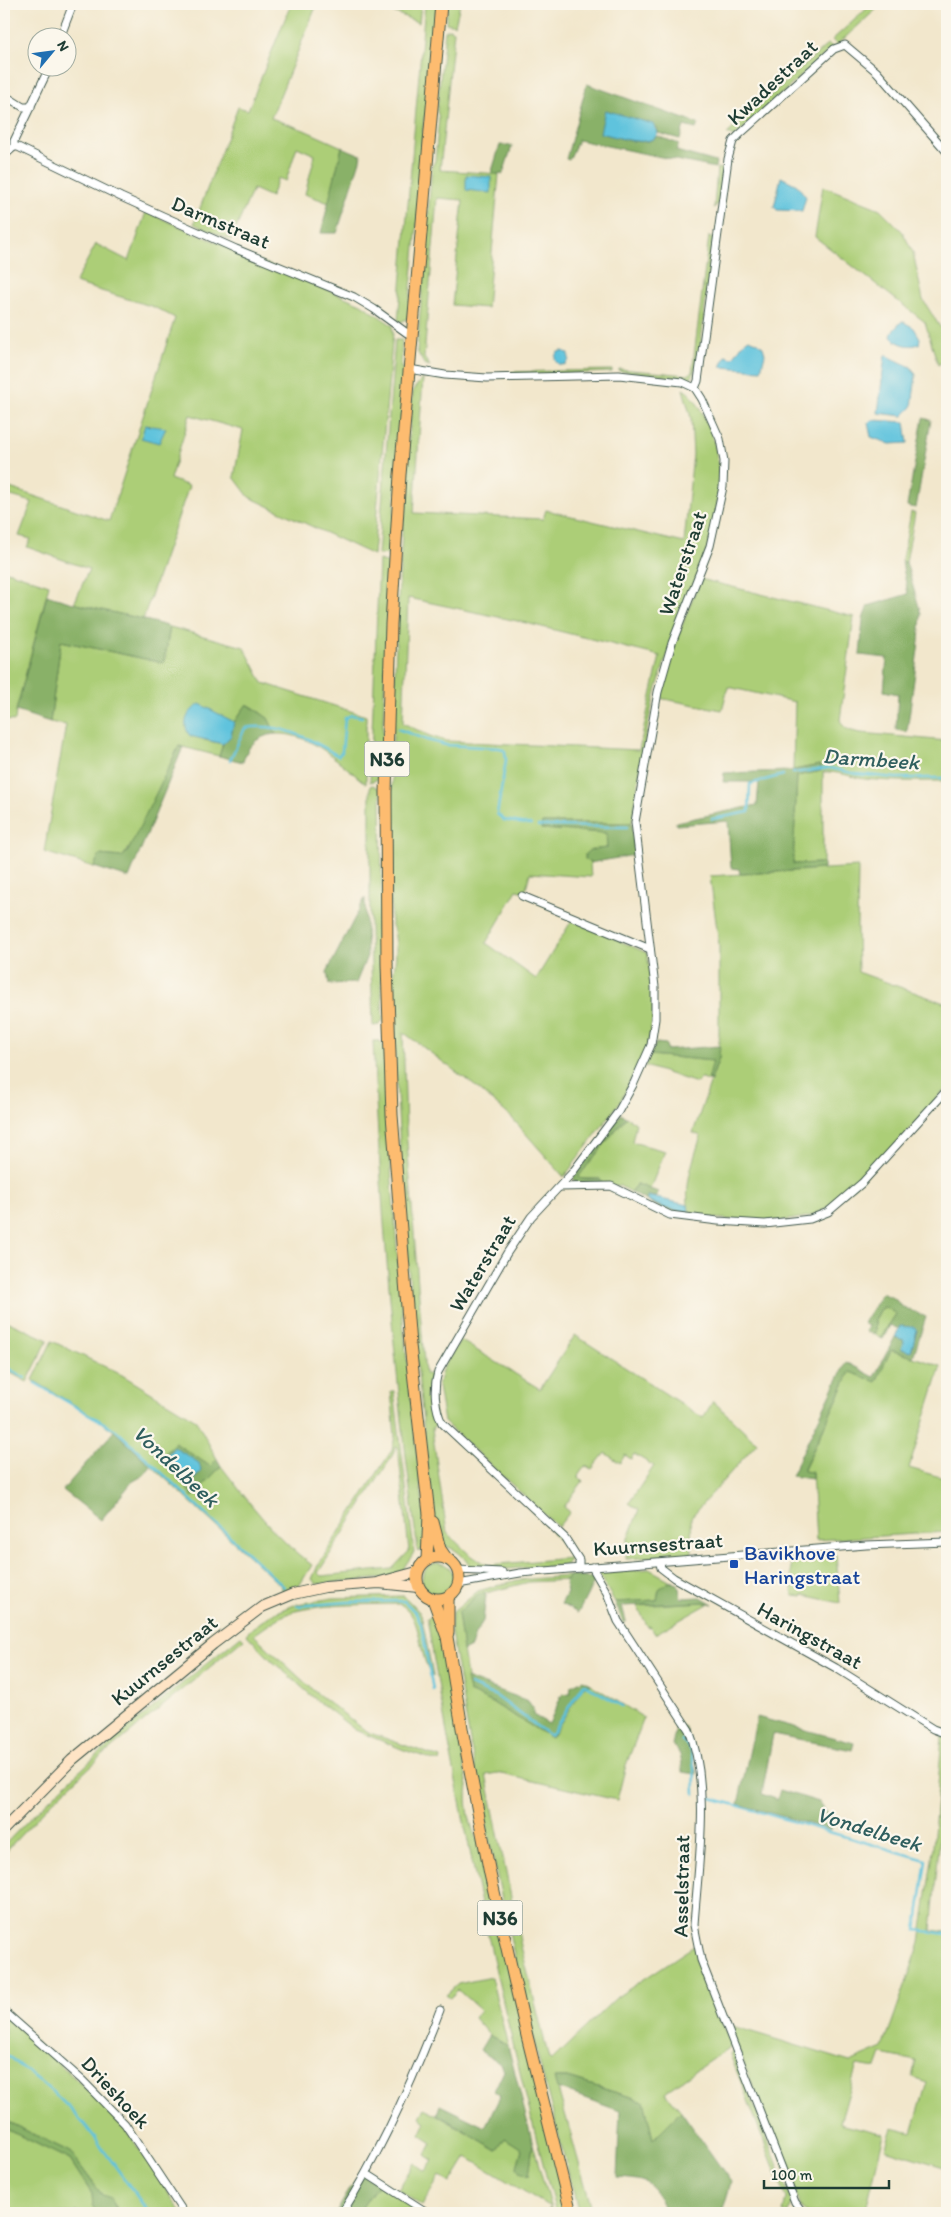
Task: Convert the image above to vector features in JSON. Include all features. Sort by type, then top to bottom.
[{"type":"main road","name":"N36","points":[[427,1560],[429,1514],[417,1417],[401,1247],[392,1116],[387,964],[388,704],[394,568],[409,369],[441,4]]},
{"type":"main road","name":"N36","points":[[429,1514],[440,1549],[457,1570]]},
{"type":"main road","points":[[447,1559],[440,1557],[427,1560],[417,1572],[416,1580],[422,1593],[433,1599],[448,1597],[454,1592],[458,1584],[457,1570]]},
{"type":"main road","name":"N36","points":[[447,1638],[448,1597]]},
{"type":"main road","name":"N36","points":[[433,1599],[447,1638],[474,1791],[507,1952],[573,2213]]},
{"type":"street","points":[[64,28],[73,4]]},
{"type":"street","name":"Kwadestraat","points":[[695,388],[698,380],[707,320],[712,260],[728,159],[734,141],[739,135],[834,49],[845,45],[877,72],[947,152]]},
{"type":"street","points":[[4,156],[14,147],[14,142],[44,78]]},
{"type":"street","points":[[4,95],[23,106],[31,108]]},
{"type":"street","name":"Darmstraat","points":[[14,147],[18,147],[121,197],[236,249],[354,297],[407,333],[412,333]]},
{"type":"street","points":[[409,369],[444,376],[487,378],[619,375],[682,382],[695,388]]},
{"type":"street","name":"Waterstraat","points":[[579,1568],[579,1560],[565,1538],[442,1423],[438,1415],[434,1382],[507,1253],[531,1217],[560,1187],[618,1112],[634,1083],[650,1045],[656,1019],[655,987],[635,822],[658,692],[672,643],[710,546],[723,487],[724,461],[720,439],[695,388]]},
{"type":"street","points":[[522,896],[650,949]]},
{"type":"street","points":[[560,1187],[611,1186],[670,1215],[765,1224],[810,1219],[828,1212],[862,1183],[947,1090]]},
{"type":"street","name":"Kuurnsestraat","points":[[458,1584],[520,1573],[866,1545],[947,1542]]},
{"type":"street","name":"Haringstraat","points":[[660,1563],[661,1568],[674,1578],[836,1668],[933,1728],[947,1734]]},
{"type":"street","name":"Asselstraat","points":[[592,1567],[607,1594],[618,1621],[689,1730],[696,1749],[701,1803],[694,1925],[696,1941],[701,1960],[741,2067],[795,2202],[803,2213]]},
{"type":"street","name":"Kuurnsestraat","points":[[457,1570],[520,1573]]},
{"type":"street","name":"Kuurnsestraat","points":[[379,1583],[417,1572]]},
{"type":"street","name":"Kuurnsestraat","points":[[4,1829],[72,1760],[213,1644],[262,1607],[303,1592],[325,1587],[379,1583],[418,1587]]},
{"type":"street","points":[[342,2213],[367,2174],[419,2063],[440,2010]]},
{"type":"street","name":"Drieshoek","points":[[4,2011],[82,2080],[125,2124],[184,2213]]},
{"type":"street","points":[[367,2174],[428,2213]]},
{"type":"green space","points":[[291,4],[317,4],[271,118],[342,147],[329,203],[305,194],[315,155],[297,147],[286,181],[278,178],[271,197],[253,189],[231,240],[194,224],[238,107],[248,110]]},
{"type":"green space","points":[[375,4],[421,4],[419,23]]},
{"type":"green space","points":[[425,4],[437,4],[428,109],[424,118],[420,163],[423,164],[408,318],[401,322],[398,321]]},
{"type":"green space","points":[[448,4],[460,4],[455,25],[446,23]]},
{"type":"green space","points":[[872,4],[882,4],[837,45],[832,40]]},
{"type":"green space","points":[[449,29],[454,31],[440,170],[499,174],[487,308],[452,305],[463,200],[437,198],[424,358],[430,366],[424,364],[417,351],[432,166],[435,161],[439,118],[437,111],[445,31]]},
{"type":"green space","points":[[828,44],[833,47],[734,137],[727,134]]},
{"type":"green space","points":[[587,84],[698,124],[696,129],[684,126],[680,139],[658,133],[657,128],[606,110],[601,133],[638,142],[652,140],[657,136],[679,144],[676,151],[716,162],[715,168],[578,140],[569,160],[566,159]]},
{"type":"green space","points":[[500,145],[512,146],[503,174],[491,174]]},
{"type":"green space","points":[[342,147],[361,155],[360,160],[337,233],[321,233]]},
{"type":"green space","points":[[717,168],[723,169],[719,202],[714,208]]},
{"type":"green space","points":[[823,186],[880,209],[902,231],[913,252],[923,300],[940,327],[947,333],[947,359],[938,365],[925,322],[815,237]]},
{"type":"green space","points":[[146,212],[361,304],[392,325],[393,333],[373,555],[249,497],[234,477],[243,430],[190,415],[170,479],[189,486],[143,619],[74,604],[89,569],[27,547],[31,539],[19,536],[32,502],[4,494],[4,486],[109,521],[175,318],[154,307],[75,283],[96,244],[129,261]]},
{"type":"green space","points":[[709,236],[713,239],[699,358],[692,377],[687,379],[619,371],[619,369],[688,375],[692,372]]},
{"type":"green space","points":[[395,340],[402,340],[401,368],[405,370],[391,552],[378,555]]},
{"type":"green space","points":[[612,370],[612,372],[498,376],[499,372]]},
{"type":"green space","points":[[423,378],[414,513],[543,519],[546,510],[684,543],[693,454],[691,418],[683,389],[694,398],[705,419],[716,451],[719,484],[715,517],[695,585],[669,650],[654,698],[646,733],[632,823],[542,823],[541,829],[607,833],[607,848],[590,850],[585,859],[590,863],[591,877],[530,873],[525,892],[517,890],[486,943],[536,979],[572,920],[647,953],[653,993],[653,1017],[648,1044],[620,1102],[564,1177],[511,1117],[475,1086],[403,1032],[406,1129],[425,1374],[431,1374],[433,1405],[437,1423],[500,1481],[436,1424],[432,1429],[447,1533],[470,1555],[488,1565],[570,1558],[550,1529],[514,1494],[565,1541],[573,1555],[566,1565],[491,1570],[470,1567],[459,1553],[451,1548],[442,1546],[434,1516],[426,1461],[411,1303],[403,1194],[392,977],[396,957],[395,935],[391,923],[391,856],[393,723],[399,589],[413,390]],"holes":[[[408,598],[522,622],[660,656],[639,750],[446,741],[430,736],[403,723]]]},
{"type":"green space","points":[[923,418],[931,420],[916,508],[907,506]]},
{"type":"green space","points":[[911,512],[915,513],[906,562],[902,562]]},
{"type":"green space","points":[[379,560],[389,565],[381,778],[370,782]]},
{"type":"green space","points":[[902,562],[906,562],[921,614],[907,732],[896,730],[898,694],[884,691],[887,658],[860,655],[863,619],[868,606],[908,594]]},
{"type":"green space","points":[[4,570],[49,585],[15,721],[4,720]]},
{"type":"green space","points":[[700,579],[854,617],[840,720],[844,726],[854,732],[947,741],[947,781],[875,780],[834,772],[823,772],[823,863],[793,864],[797,776],[821,771],[820,765],[793,770],[795,702],[728,687],[722,710],[659,698],[675,644]]},
{"type":"green space","points":[[47,595],[170,627],[164,663],[61,641],[50,722],[16,711]]},
{"type":"green space","points":[[170,627],[244,647],[263,683],[366,716],[366,784],[336,759],[313,744],[301,738],[276,734],[264,716],[247,704],[234,722],[199,705],[204,740],[223,744],[219,756],[179,746],[134,842],[122,857],[99,855],[94,867],[44,852],[66,725],[50,722],[61,641],[164,663]]},
{"type":"green space","points":[[247,704],[268,718],[276,734],[264,736],[255,742],[247,751],[243,762],[219,756],[223,744],[231,736],[234,722]]},
{"type":"green space","points":[[179,746],[183,747],[129,878],[94,867],[99,855],[122,857],[128,851]]},
{"type":"green space","points":[[820,765],[821,771],[797,776],[793,864],[823,863],[823,869],[740,874],[739,869],[731,868],[728,821],[676,825],[676,822],[757,805],[759,782],[723,782],[724,773],[790,771]]},
{"type":"green space","points":[[373,785],[381,790],[382,921],[379,928],[383,1021],[379,1025],[373,1026],[370,933],[370,786]]},
{"type":"green space","points":[[542,823],[632,823],[634,855],[590,863],[585,859],[585,854],[590,850],[607,848],[606,833],[541,829]]},
{"type":"green space","points":[[858,867],[858,972],[947,1004],[947,1087],[882,1160],[843,1196],[825,1209],[809,1216],[779,1221],[750,1221],[690,1216],[688,1185],[701,1136],[693,1133],[719,1058],[719,945],[710,876]]},
{"type":"green space","points":[[365,898],[367,956],[356,983],[329,984],[327,972]]},
{"type":"green space","points":[[373,1041],[380,1041],[384,1047],[400,1288],[426,1528],[424,1548],[418,1552],[402,1424],[390,1297]]},
{"type":"green space","points":[[656,1043],[666,1044],[667,1050],[720,1046],[719,1058],[710,1082],[708,1081],[713,1061],[650,1055]]},
{"type":"green space","points":[[650,1055],[714,1061],[708,1081],[700,1078],[697,1083],[645,1066]]},
{"type":"green space","points":[[621,1114],[626,1117],[579,1176],[581,1179],[601,1179],[601,1184],[575,1183],[573,1177]]},
{"type":"green space","points":[[626,1117],[636,1123],[632,1142],[665,1151],[650,1189],[637,1184],[630,1192],[620,1186],[601,1184],[600,1179],[581,1179],[579,1176]]},
{"type":"green space","points":[[637,1184],[658,1192],[657,1197],[647,1196],[664,1208],[689,1212],[690,1216],[670,1213],[630,1192]]},
{"type":"green space","points":[[882,1293],[895,1299],[901,1306],[926,1317],[913,1357],[891,1350],[876,1382],[850,1372],[803,1471],[812,1472],[812,1479],[791,1476],[846,1362],[874,1377],[895,1337],[904,1340],[911,1352],[917,1331],[900,1327],[899,1329],[890,1325],[883,1339],[880,1338],[896,1314],[885,1307],[881,1309],[875,1320],[875,1335],[866,1331],[868,1326],[863,1323]]},
{"type":"green space","points":[[885,1307],[896,1314],[880,1338],[875,1335],[875,1320],[881,1309]]},
{"type":"green space","points":[[4,1320],[48,1340],[27,1382],[4,1369]]},
{"type":"green space","points":[[575,1335],[703,1418],[713,1401],[757,1443],[691,1517],[692,1554],[626,1559],[627,1541],[639,1510],[629,1503],[654,1466],[634,1454],[631,1459],[625,1455],[620,1463],[605,1453],[592,1469],[585,1466],[578,1476],[583,1481],[564,1507],[570,1512],[558,1527],[444,1422],[438,1386],[442,1370],[460,1340],[540,1389]]},
{"type":"green space","points":[[52,1341],[122,1375],[196,1420],[217,1459],[210,1467],[175,1443],[162,1457],[194,1483],[193,1496],[221,1466],[252,1506],[286,1543],[312,1565],[299,1586],[283,1591],[281,1586],[114,1431],[33,1380]]},
{"type":"green space","points":[[891,1350],[941,1366],[909,1468],[947,1479],[947,1532],[816,1540],[812,1472],[803,1472],[850,1372],[876,1381]]},
{"type":"green space","points":[[391,1391],[394,1391],[414,1551],[404,1567],[403,1573],[385,1578],[316,1584],[312,1579],[318,1565],[392,1450],[395,1436]],"holes":[[[396,1446],[398,1447],[409,1551],[392,1569],[321,1576],[318,1573],[391,1458]]]},
{"type":"green space","points":[[114,1431],[151,1466],[144,1475],[132,1482],[101,1520],[63,1490]]},
{"type":"green space","points":[[175,1443],[210,1466],[217,1459],[221,1466],[193,1497],[187,1489],[198,1476],[174,1447],[164,1459],[162,1457]]},
{"type":"green space","points":[[836,1555],[840,1603],[804,1595],[803,1597],[793,1596],[790,1559]]},
{"type":"green space","points":[[438,1563],[444,1564],[449,1568],[453,1573],[453,1585],[449,1590],[444,1594],[438,1595],[432,1594],[427,1590],[423,1585],[422,1579],[423,1573],[427,1568],[432,1564]]},
{"type":"green space","points":[[649,1569],[673,1582],[669,1582],[659,1589],[657,1600],[615,1602],[599,1575],[602,1573]]},
{"type":"green space","points":[[569,1576],[569,1580],[529,1582],[478,1595],[458,1613],[469,1692],[493,1703],[551,1738],[583,1687],[590,1684],[644,1718],[626,1765],[617,1800],[497,1773],[486,1775],[521,1946],[549,2059],[552,2060],[617,1997],[694,1946],[731,2046],[665,2092],[681,2111],[653,2139],[644,2101],[568,2078],[555,2078],[593,2213],[579,2213],[526,2011],[478,1787],[451,1632],[452,1613],[478,1591],[518,1580]]},
{"type":"green space","points":[[569,1576],[593,1578],[594,1582],[578,1613],[561,1604],[567,1593],[565,1580],[568,1580]]},
{"type":"green space","points":[[669,1582],[678,1584],[681,1598],[701,1597],[713,1604],[703,1602],[622,1606],[626,1621],[623,1623],[615,1602],[657,1600],[659,1589]]},
{"type":"green space","points":[[483,1593],[486,1595],[483,1621],[475,1634],[471,1647],[463,1651],[458,1613],[477,1595]]},
{"type":"green space","points":[[404,1596],[421,1614],[433,1676],[424,1658],[413,1618],[408,1610],[400,1604],[342,1605],[298,1610],[283,1616],[254,1635],[314,1691],[362,1728],[370,1733],[441,1758],[440,1762],[355,1730],[314,1698],[271,1660],[246,1634],[272,1614],[297,1604],[333,1598]]},
{"type":"green space","points":[[703,1602],[708,1604],[655,1634],[650,1626],[648,1627],[637,1606]]},
{"type":"green space","points":[[436,1615],[468,1786],[469,1815],[479,1843],[568,2213],[556,2213],[518,2065],[484,1917],[468,1843],[427,1618]]},
{"type":"green space","points":[[241,1636],[244,1639],[102,1756],[53,1801],[4,1853],[4,1845],[89,1762]]},
{"type":"green space","points":[[466,1678],[528,1701],[533,1708],[533,1715],[549,1724],[562,1694],[570,1693],[571,1686],[583,1680],[590,1684],[583,1687],[551,1738],[493,1703],[469,1692]]},
{"type":"green space","points":[[757,1717],[854,1743],[852,1750],[773,1734],[762,1794],[777,1800],[780,1790],[819,1802],[832,1820],[831,1830],[738,1804]]},
{"type":"green space","points":[[677,1724],[685,1727],[697,1774],[682,1772],[681,1757],[672,1745]]},
{"type":"green space","points":[[942,1736],[947,1739],[947,1765],[931,1930],[947,1932],[947,2168],[885,2149],[892,2128],[912,2133],[927,2082],[912,2077],[916,2061],[882,2054],[877,2068],[857,2065],[840,2123],[884,2134],[865,2213],[808,2213],[802,2209],[795,2194],[729,2025],[850,2062],[883,2048],[920,1943],[932,1859]]},
{"type":"green space","points":[[491,1977],[508,2046],[489,2035],[474,2018],[480,2010],[458,1990],[450,1998],[446,1995],[458,1984]]},
{"type":"green space","points":[[4,2015],[35,2041],[113,2114],[127,2131],[182,2213],[118,2213],[116,2206],[102,2195],[70,2152],[4,2120]]},
{"type":"green space","points":[[489,2035],[508,2046],[533,2144],[529,2176],[520,2172],[517,2167],[522,2149],[505,2138],[497,2150],[437,2114],[440,2105],[485,2127],[501,2095],[494,2091],[504,2070],[499,2063],[480,2050]]},
{"type":"green space","points":[[733,2050],[792,2202],[789,2213],[783,2213],[786,2198],[730,2054]]},
{"type":"green space","points":[[554,2078],[568,2078],[644,2101],[653,2139],[681,2111],[731,2182],[722,2213],[666,2213],[658,2195],[649,2185],[637,2180],[617,2178],[620,2111],[557,2088]]},
{"type":"green space","points":[[425,2108],[497,2150],[505,2138],[522,2149],[517,2167],[529,2175],[533,2144],[552,2213],[547,2213],[550,2207],[467,2157],[451,2183],[440,2176],[422,2206],[398,2190],[414,2163],[425,2171],[433,2160],[426,2155],[432,2143],[420,2135],[426,2122],[420,2117]]},
{"type":"green space","points":[[4,2120],[70,2152],[102,2195],[111,2198],[118,2213],[97,2213],[93,2207],[92,2194],[70,2160],[4,2128]]},
{"type":"green space","points":[[4,2128],[70,2160],[92,2194],[97,2213],[4,2213]]},
{"type":"green space","points":[[360,2172],[378,2184],[358,2213],[336,2213]]},
{"type":"green space","points":[[378,2184],[423,2213],[358,2213]]},
{"type":"water","points":[[605,110],[653,124],[658,133],[648,141],[641,141],[600,133]]},
{"type":"water","points":[[466,175],[491,177],[491,193],[466,190]]},
{"type":"water","points":[[781,177],[797,185],[806,197],[802,211],[777,210],[774,207]]},
{"type":"water","points":[[902,321],[914,328],[920,338],[919,344],[904,345],[891,337],[892,332]]},
{"type":"water","points":[[749,339],[763,347],[765,354],[761,370],[721,367],[726,356],[732,358]]},
{"type":"water","points":[[559,351],[565,351],[569,358],[565,365],[559,365],[555,361],[555,355]]},
{"type":"water","points":[[885,355],[911,367],[916,375],[912,407],[903,416],[878,413]]},
{"type":"water","points":[[873,420],[905,422],[908,443],[890,444],[871,437],[868,423]]},
{"type":"water","points":[[145,425],[166,428],[159,443],[141,438]]},
{"type":"water","points":[[200,704],[234,722],[231,736],[223,744],[190,736],[187,731],[187,718]]},
{"type":"water","points":[[647,1196],[688,1205],[689,1212],[664,1208],[647,1200]]},
{"type":"water","points":[[900,1326],[913,1327],[917,1330],[911,1352],[901,1349],[904,1340],[895,1337]]},
{"type":"water","points":[[174,1447],[199,1463],[201,1471],[192,1481],[164,1459]]},
{"type":"waterway","name":"Darmbeek","points":[[230,760],[245,728],[258,727],[270,727],[294,733],[338,756],[342,752],[345,718],[351,715],[362,717]]},
{"type":"waterway","name":"Darmbeek","points":[[398,729],[446,745],[500,748],[505,751],[506,760],[497,814],[504,820],[531,825]]},
{"type":"waterway","name":"Darmbeek","points":[[793,773],[830,768],[857,774],[896,778],[947,778]]},
{"type":"waterway","name":"Darmbeek","points":[[712,819],[749,812],[750,784],[783,775]]},
{"type":"waterway","name":"Darmbeek","points":[[538,826],[627,827]]},
{"type":"waterway","name":"Vondelbeek","points":[[4,1366],[25,1378]]},
{"type":"waterway","name":"Vondelbeek","points":[[35,1383],[116,1430],[284,1587]]},
{"type":"waterway","name":"Vondelbeek","points":[[297,1606],[348,1602],[404,1601],[417,1614],[421,1624],[433,1690]]},
{"type":"waterway","name":"Vondelbeek","points":[[470,1685],[496,1696],[550,1736],[584,1684],[622,1706]]},
{"type":"waterway","name":"Vondelbeek","points":[[682,1740],[687,1745],[692,1757],[695,1794]]},
{"type":"waterway","name":"Vondelbeek","points":[[708,1797],[926,1860],[916,1930],[947,1934]]},
{"type":"waterway","points":[[4,2053],[58,2097],[83,2122],[104,2151]]},
{"type":"waterway","points":[[105,2152],[149,2213]]},
{"type":"place","name":"Bavikhove Haringstraat","points":[[734,1564]]}]
